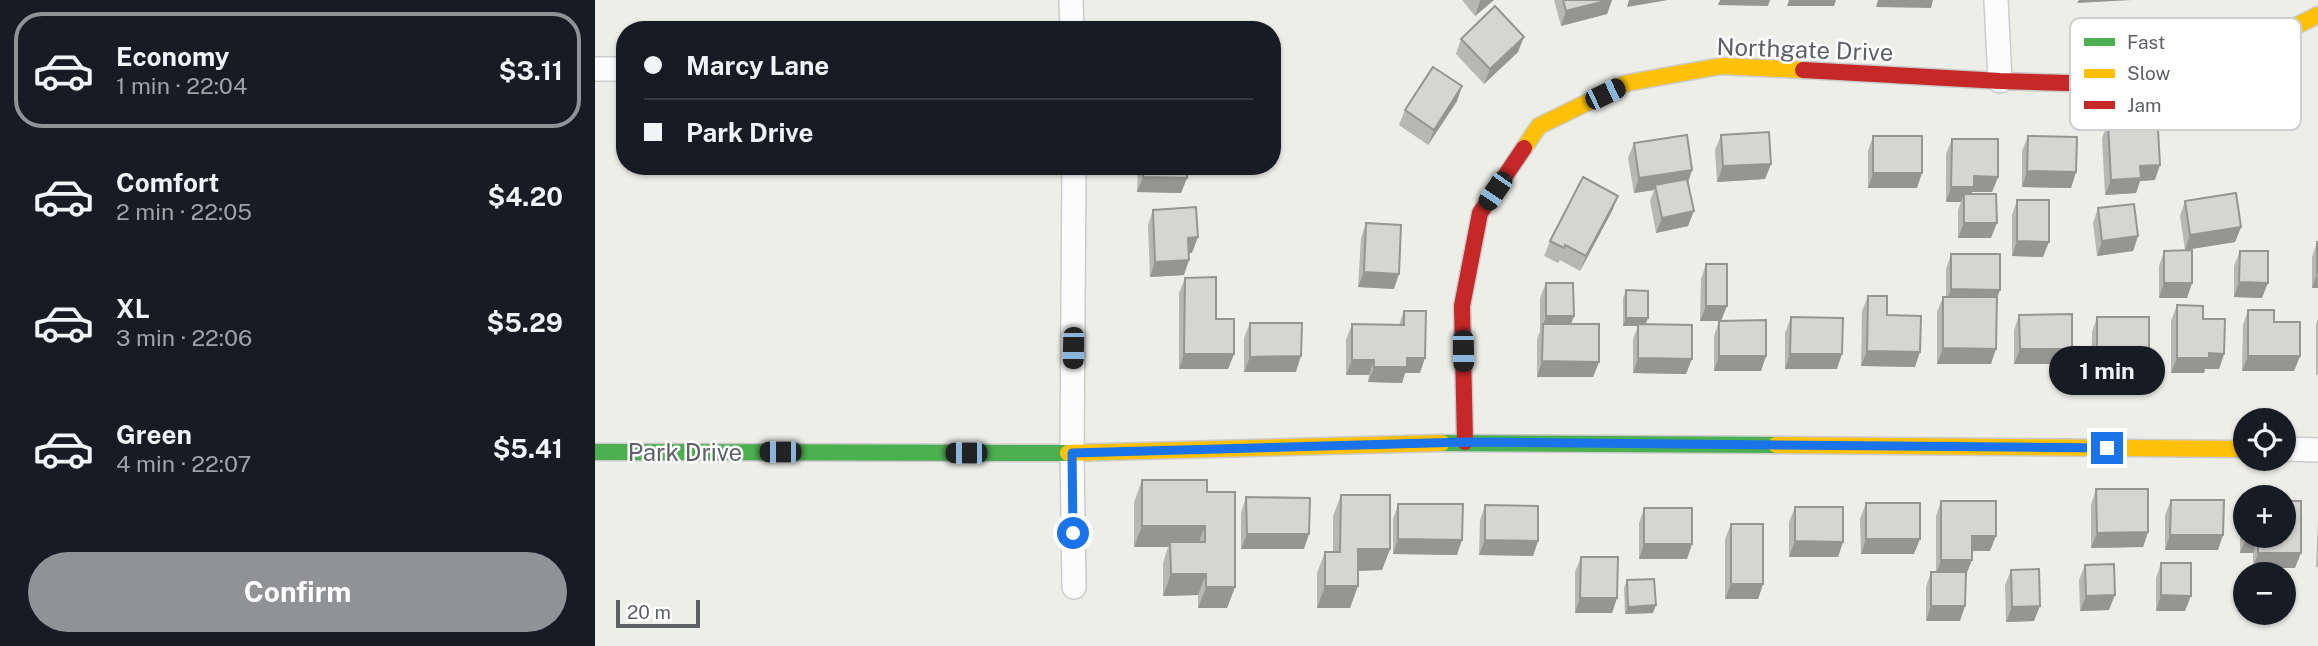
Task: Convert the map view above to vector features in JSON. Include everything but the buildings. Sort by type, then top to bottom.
[{"type":"street","points":[[1070,0],[1071,21]]},
{"type":"street","points":[[1996,0],[2000,80]]},
{"type":"street","name":"Northgate Drive","points":[[2301,24],[2318,15]]},
{"type":"street","name":"Northgate Drive","points":[[1465,442],[1462,306],[1481,213],[1539,126],[1626,83],[1721,66],[2070,83]]},
{"type":"street","points":[[595,69],[616,69]]},
{"type":"street","points":[[1074,175],[1074,587]]},
{"type":"street","name":"Park Drive","points":[[595,452],[1072,453],[1465,442],[2233,449]]},
{"type":"street","points":[[2296,449],[2318,450]]},
{"type":"traffic: fast","points":[[1442,443],[1776,445]]},
{"type":"traffic: fast","points":[[595,452],[1068,453]]},
{"type":"traffic: slow","points":[[2301,24],[2318,15]]},
{"type":"traffic: slow","points":[[1524,148],[1539,126],[1627,83],[1721,66],[1803,70]]},
{"type":"traffic: slow","points":[[1068,453],[1442,443]]},
{"type":"traffic: slow","points":[[1776,445],[2233,449]]},
{"type":"traffic: jam","points":[[1803,70],[2070,83]]},
{"type":"traffic: jam","points":[[1465,442],[1462,306],[1480,213],[1524,148]]},
{"type":"route","points":[[1073,533],[1072,453],[1465,442],[2107,448]]}]
